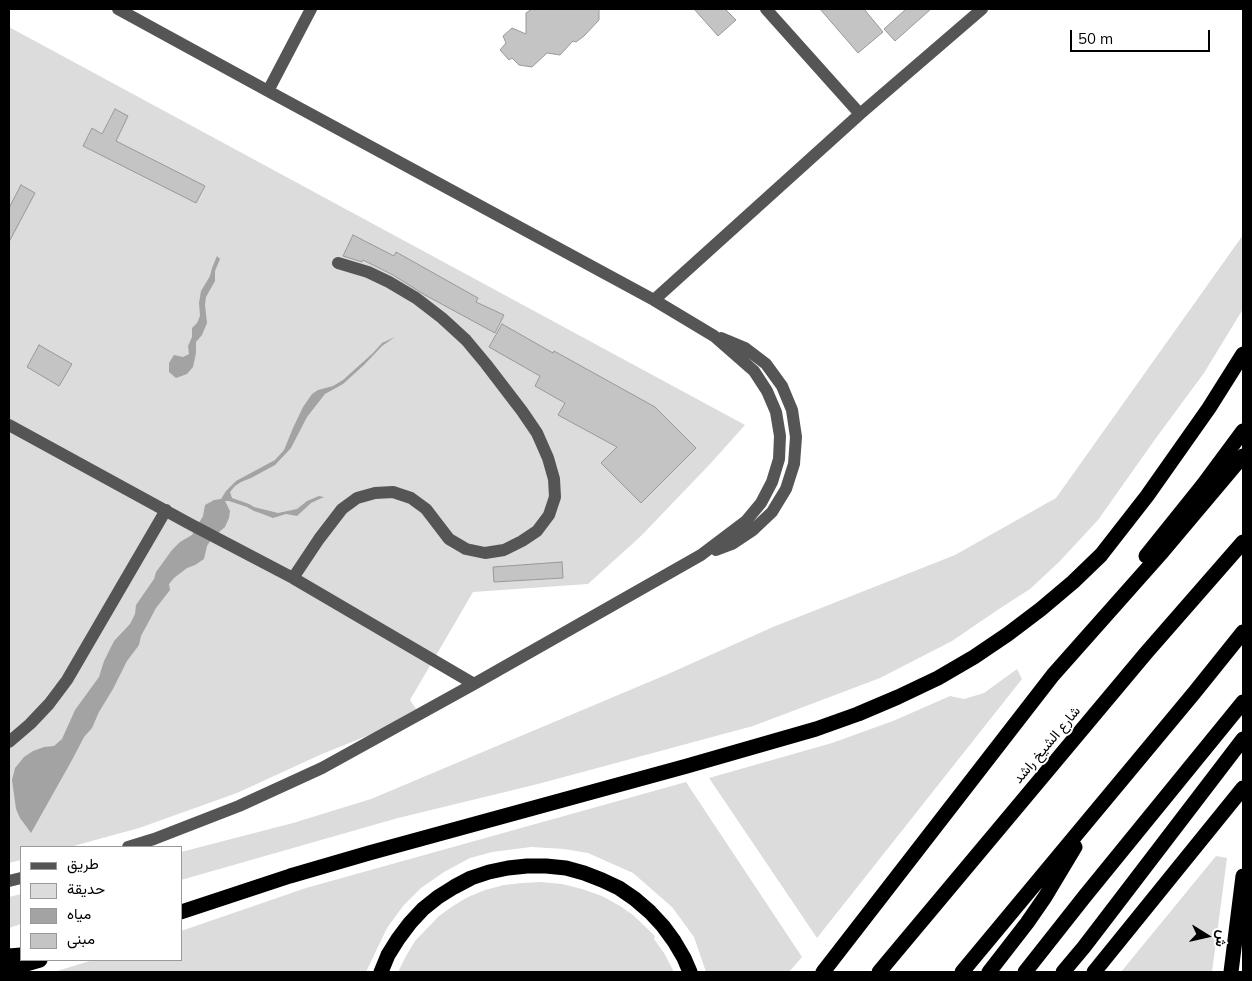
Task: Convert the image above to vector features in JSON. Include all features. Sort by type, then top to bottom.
[{"type":"highway","points":[[182,912],[360,855],[816,729],[858,714],[930,682],[974,657],[1008,634],[1041,609],[1087,569],[1125,526],[1209,408],[1243,354]]},
{"type":"highway","points":[[1209,408],[1243,369]]},
{"type":"highway","points":[[1088,634],[1120,588],[1243,431]]},
{"type":"highway","points":[[823,972],[1053,675],[1163,551],[1243,456]]},
{"type":"highway","name":"شارع الشيخ راشد","points":[[879,972],[1140,661],[1243,542]]},
{"type":"highway","points":[[962,972],[1243,632]]},
{"type":"highway","points":[[1025,972],[1243,702]]},
{"type":"highway","points":[[1064,972],[1243,739]]},
{"type":"highway","points":[[1094,972],[1243,788]]},
{"type":"highway","points":[[989,972],[1009,948],[1045,897],[1091,817]]},
{"type":"highway","points":[[381,972],[388,955],[410,923],[438,897],[471,878],[489,872],[527,866],[566,868],[584,873],[619,888],[635,899],[663,926],[684,958],[690,972]]},
{"type":"highway","points":[[1231,972],[1243,876]]},
{"type":"highway","points":[[9,968],[36,961]]},
{"type":"street","points":[[118,9],[654,300],[714,336],[745,348],[766,364],[782,386],[792,410],[796,437],[794,464],[786,489],[772,512],[753,530],[732,544],[702,555],[322,768],[239,806],[131,846]]},
{"type":"street","points":[[268,91],[311,9]]},
{"type":"street","points":[[766,9],[860,114]]},
{"type":"street","points":[[654,300],[860,114],[982,9]]},
{"type":"street","points":[[293,578],[342,509],[357,498],[375,493],[394,492],[411,498],[426,509],[449,538],[466,549],[485,552],[504,550],[537,531],[549,515],[554,497],[554,478],[548,458],[537,434],[522,411],[466,340],[416,298],[375,275],[338,263]]},
{"type":"street","points":[[9,425],[293,578],[474,684]]},
{"type":"street","points":[[9,742],[49,704],[67,680],[166,510]]},
{"type":"green space","points":[[9,27],[745,425],[641,536],[588,584],[473,592],[410,700],[416,709],[374,733],[322,754],[237,793],[139,828],[74,846],[20,846],[20,860],[9,863]]},
{"type":"green space","points":[[1243,235],[1243,309],[1204,373],[1098,520],[1059,562],[1030,589],[952,641],[880,678],[753,726],[538,784],[398,818],[182,880],[182,852],[293,823],[371,799],[668,674],[773,627],[955,555],[1056,498]]},
{"type":"green space","points":[[1017,669],[1022,679],[817,938],[709,778],[832,743],[893,721],[950,696],[964,699],[984,693]]},
{"type":"green space","points":[[686,782],[802,957],[789,972],[706,972],[694,937],[672,907],[633,873],[588,853],[531,847],[492,852],[470,858],[444,872],[421,888],[403,906],[387,928],[366,972],[54,972],[90,961],[182,961],[182,931],[306,888]]},
{"type":"green space","points":[[1216,856],[1227,858],[1212,972],[1121,972]]},
{"type":"green space","points":[[541,882],[562,884],[582,889],[602,896],[620,906],[633,915],[655,936],[654,939],[674,972],[398,972],[415,941],[439,916],[453,906],[485,890],[504,885]]},
{"type":"green space","points":[[20,894],[20,924],[9,928],[9,897]]},
{"type":"water","points":[[217,256],[220,259],[215,271],[215,281],[206,297],[207,323],[202,335],[196,342],[193,367],[187,374],[176,378],[169,372],[169,363],[174,355],[183,357],[189,354],[188,346],[192,337],[192,328],[200,316],[199,303],[201,291],[210,276]]},
{"type":"water","points":[[395,337],[382,346],[343,384],[325,394],[307,417],[291,448],[275,465],[241,482],[230,492],[232,498],[254,507],[278,513],[297,509],[307,501],[319,496],[324,497],[311,503],[297,516],[286,514],[273,518],[247,507],[225,501],[230,511],[225,527],[212,538],[207,546],[204,559],[187,568],[169,584],[170,590],[156,608],[141,636],[139,645],[127,661],[92,728],[84,737],[31,833],[16,809],[12,780],[15,768],[24,757],[33,751],[54,746],[62,739],[75,710],[99,677],[104,661],[114,641],[130,624],[135,614],[136,605],[154,579],[156,572],[172,550],[180,542],[192,535],[203,516],[205,505],[214,500],[221,499],[236,481],[275,460],[284,450],[303,407],[312,394],[343,380],[382,343]]},
{"type":"building","points":[[532,9],[599,9],[599,20],[584,36],[576,42],[573,41],[560,55],[547,53],[532,67],[519,65],[512,58],[509,60],[500,50],[506,43],[503,36],[512,28],[526,34],[526,13]]},
{"type":"building","points":[[694,9],[725,9],[736,20],[718,36]]},
{"type":"building","points":[[820,9],[864,9],[883,32],[858,53]]},
{"type":"building","points":[[906,9],[931,9],[895,41],[884,29]]},
{"type":"building","points":[[115,109],[128,116],[116,141],[205,186],[196,203],[83,146],[92,128],[102,134]]},
{"type":"building","points":[[21,185],[35,193],[9,242],[9,208]]},
{"type":"building","points":[[353,235],[394,256],[396,252],[478,298],[476,302],[504,315],[495,333],[425,295],[393,275],[363,260],[362,262],[343,256]]},
{"type":"building","points":[[502,324],[655,407],[696,448],[641,503],[601,463],[617,447],[558,415],[565,403],[535,386],[540,376],[489,347]]},
{"type":"building","points":[[39,345],[72,364],[59,386],[27,367]]},
{"type":"building","points":[[562,562],[563,578],[494,582],[493,567]]}]
